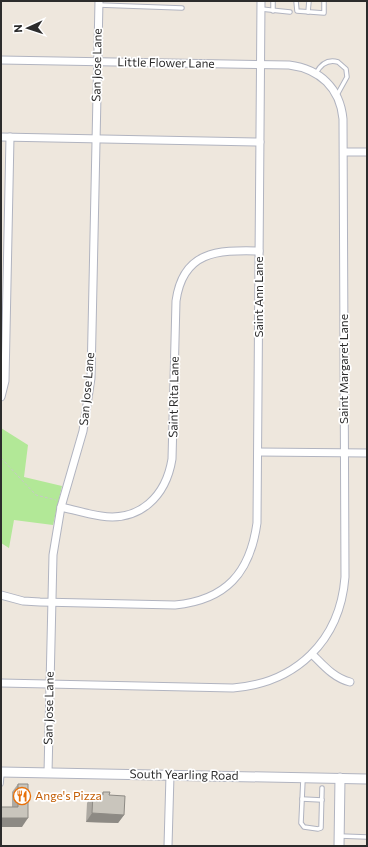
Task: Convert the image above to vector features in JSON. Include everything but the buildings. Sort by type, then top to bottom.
[{"type":"street","name":"Saint Ann Lane","points":[[52,603],[175,605],[203,600],[228,586],[249,558],[254,542],[257,523],[261,1]]},
{"type":"street","name":"San Jose Lane","points":[[48,772],[53,555],[62,504],[83,431],[91,378],[99,3]]},
{"type":"street","name":"Little Flower Lane","points":[[1,60],[300,66],[327,80]]},
{"type":"street","name":"Saint Margaret Lane","points":[[1,683],[248,687],[262,684],[285,674],[312,654],[332,626],[338,613],[344,590],[344,152],[343,113],[337,95],[327,80]]},
{"type":"street","points":[[1,137],[260,142]]},
{"type":"street","points":[[1,397],[5,381],[10,137]]},
{"type":"street","points":[[344,152],[367,152]]},
{"type":"street","name":"Saint Rita Lane","points":[[62,504],[101,516],[126,515],[142,508],[161,491],[170,471],[172,459],[176,301],[179,284],[196,262],[212,253],[229,250],[259,251]]},
{"type":"street","points":[[258,452],[367,453]]},
{"type":"street","points":[[1,595],[23,601],[52,603]]},
{"type":"street","points":[[312,654],[332,674],[341,680],[350,682]]},
{"type":"street","name":"South Yearling Road","points":[[1,772],[367,779]]},
{"type":"street","points":[[168,846],[170,775]]},
{"type":"street","points":[[339,846],[340,778]]},
{"type":"lane","points":[[142,1],[142,7]]},
{"type":"lane","points":[[156,1],[156,7]]},
{"type":"lane","points":[[272,11],[273,1]]},
{"type":"lane","points":[[296,1],[297,11],[308,12],[324,12],[324,1]]},
{"type":"lane","points":[[308,12],[309,1]]},
{"type":"lane","points":[[99,3],[142,7],[182,8]]},
{"type":"lane","points":[[261,9],[290,12]]},
{"type":"lane","points":[[316,73],[321,65],[328,62],[338,62],[344,66],[347,77],[337,95]]},
{"type":"lane","points":[[1,772],[1,784]]},
{"type":"lane","points":[[304,778],[301,823],[304,827],[321,828],[322,788]]},
{"type":"lane","points":[[302,799],[322,800]]},
{"type":"lane","points":[[339,836],[367,837]]},
{"type":"path","points":[[1,458],[36,495],[62,504]]},
{"type":"green space","points":[[1,428],[28,445],[24,477],[62,486],[53,525],[14,520],[9,548],[1,543]]},
{"type":"place","name":"Ange's Pizza","points":[[22,796]]}]
